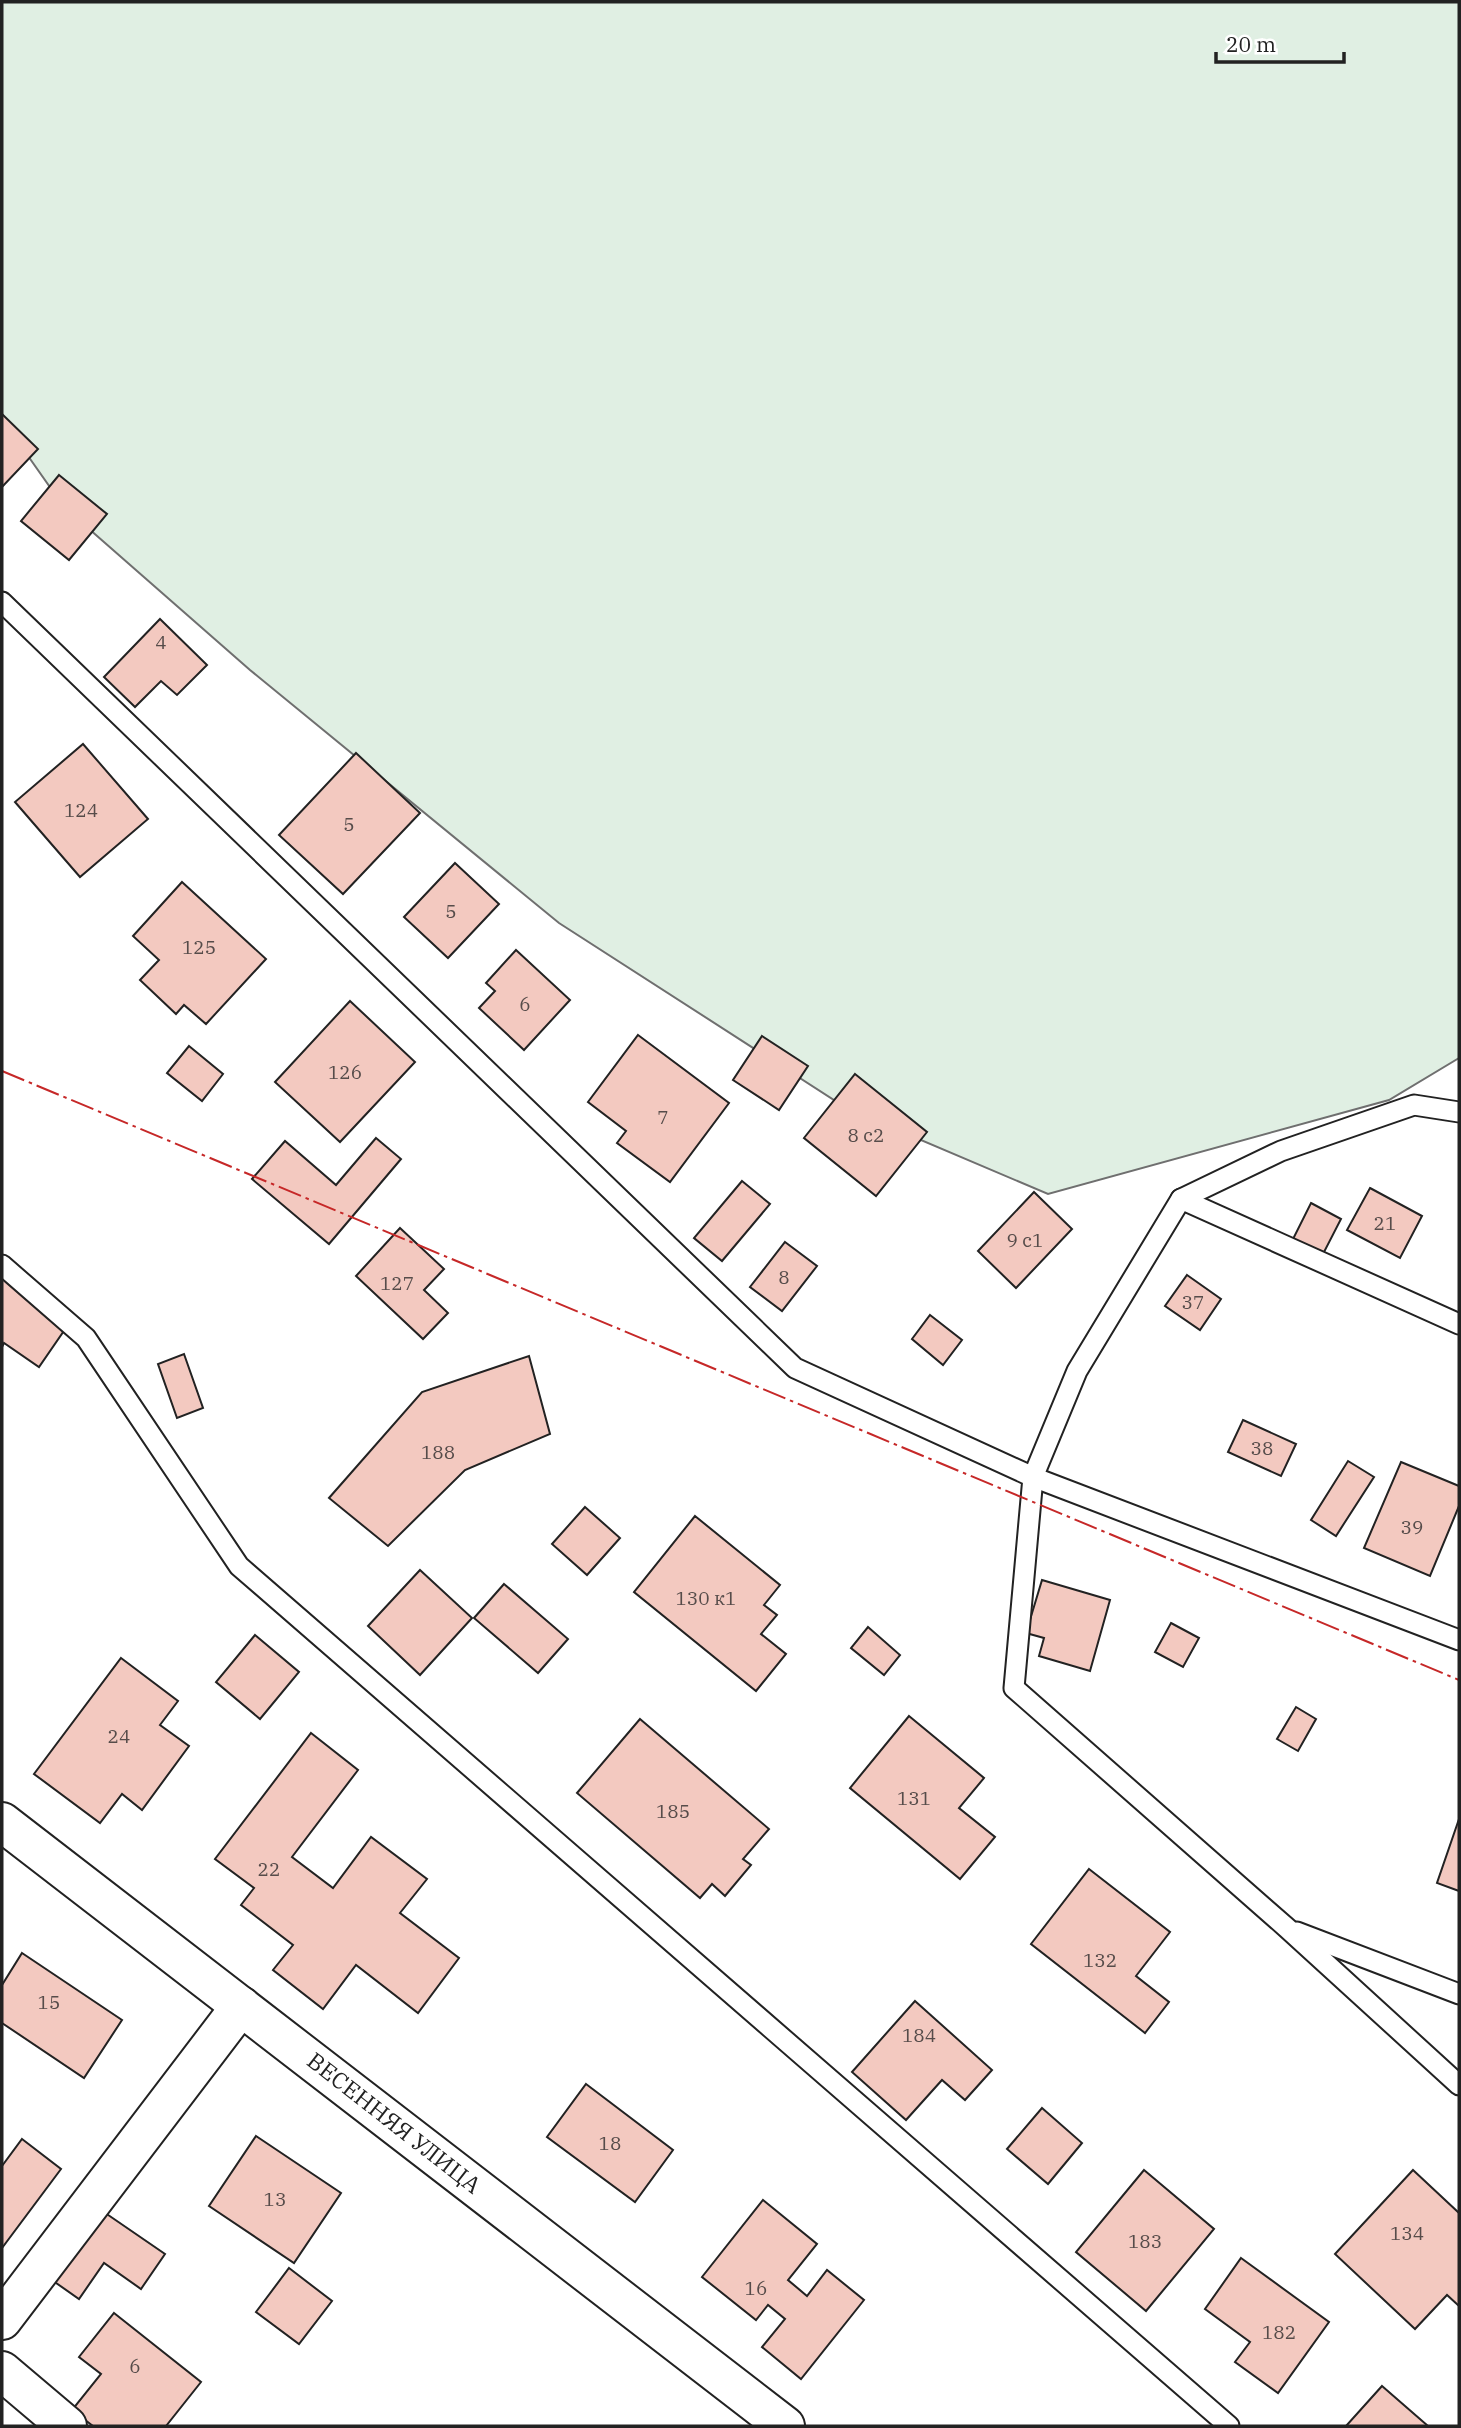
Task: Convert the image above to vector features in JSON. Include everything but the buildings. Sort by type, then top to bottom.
[{"type":"street","name":"ВЕСЕННЯЯ УЛИЦА","points":[[2,1822],[785,2426]]},
{"type":"street","points":[[2,2320],[242,2006]]},
{"type":"street","points":[[2,2371],[67,2426]]},
{"type":"lane","points":[[2,602],[795,1368],[1034,1477],[1459,1640]]},
{"type":"lane","points":[[1459,1111],[1414,1105],[1281,1151],[1181,1199],[1077,1371],[1034,1477],[1014,1688],[1287,1928],[1459,2085]]},
{"type":"lane","points":[[1181,1199],[1459,1324]]},
{"type":"lane","points":[[2,1265],[86,1338],[239,1566],[1229,2426]]},
{"type":"lane","points":[[1287,1928],[1459,1994]]},
{"type":"green space","points":[[2,2],[1459,2],[1459,1058],[1389,1100],[1048,1194],[848,1109],[559,923],[250,670],[64,507],[2,419]]},
{"type":"power","points":[[2,1071],[1459,1680]]}]
